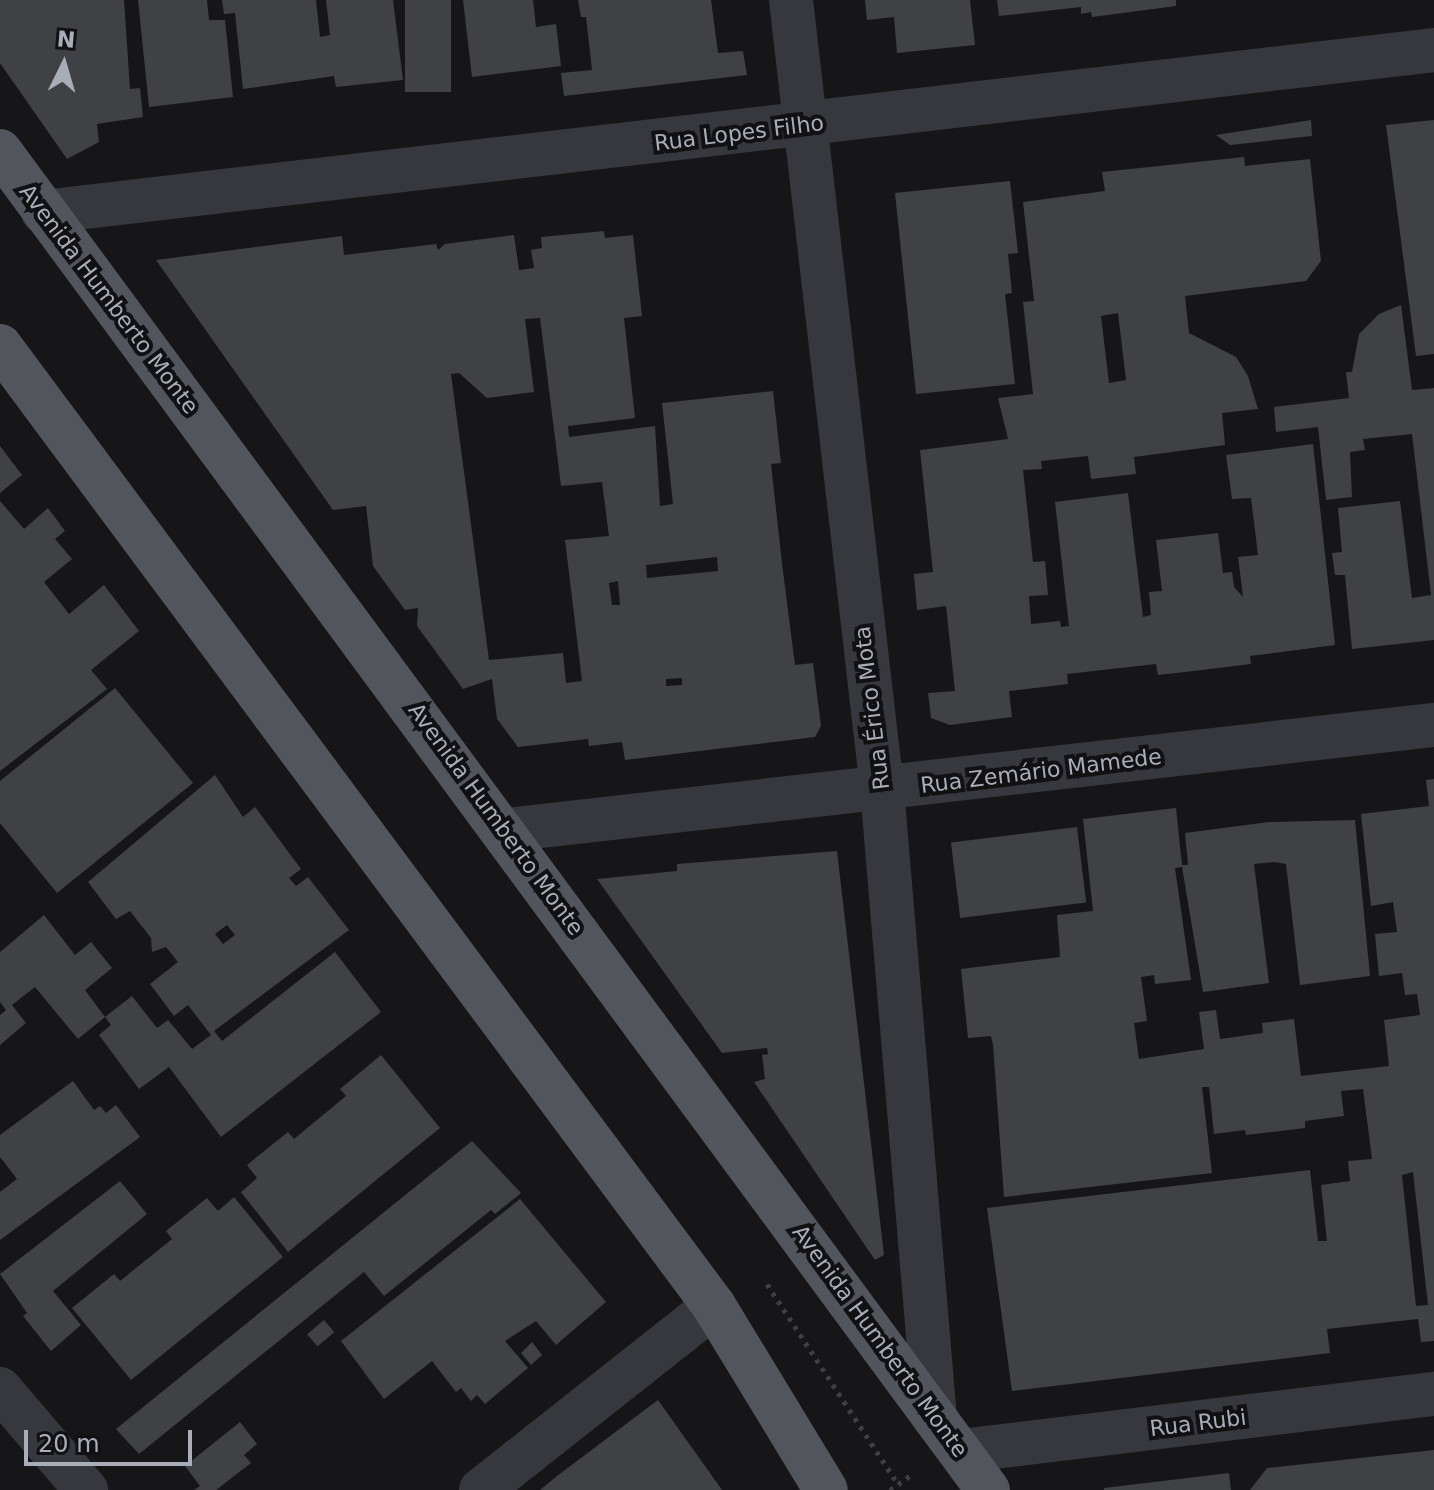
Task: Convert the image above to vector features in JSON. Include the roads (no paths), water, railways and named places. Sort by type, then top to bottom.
[{"type":"main road","name":"Avenida Humberto Monte","points":[[0,151],[506,830],[988,1490]]},
{"type":"main road","points":[[0,346],[714,1306],[826,1490]]},
{"type":"street","name":"Rua Érico Mota","points":[[791,0],[882,789],[948,1435]]},
{"type":"street","name":"Rua Lopes Filho","points":[[43,212],[804,126],[1434,50]]},
{"type":"street","name":"Rua Zemário Mamede","points":[[506,830],[1434,725]]},
{"type":"street","points":[[481,1490],[714,1306]]},
{"type":"street","points":[[0,1389],[86,1490]]},
{"type":"street","name":"Rua Rubi","points":[[948,1435],[1434,1394]]}]
